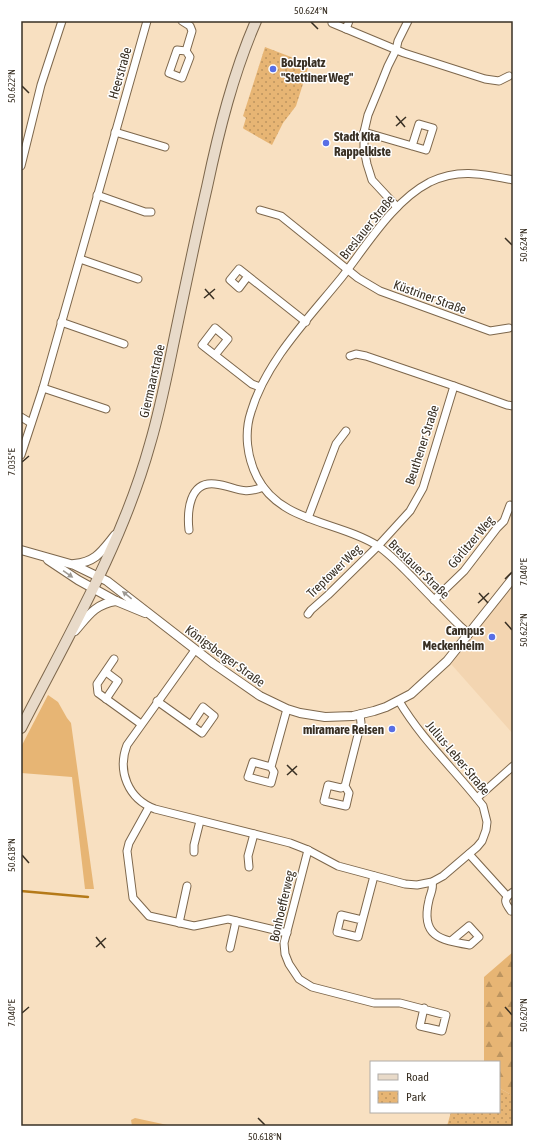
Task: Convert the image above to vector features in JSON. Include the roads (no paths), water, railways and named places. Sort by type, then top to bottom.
[{"type":"main road","name":"Giermaarstraße","points":[[21,728],[94,588],[134,497],[150,444],[165,385],[216,144],[227,100],[248,39],[256,21]]},
{"type":"street","points":[[21,166],[41,85],[62,21]]},
{"type":"street","name":"Heerstraße","points":[[21,455],[43,388],[147,21]]},
{"type":"street","points":[[182,21],[190,26],[192,31],[186,51]]},
{"type":"street","points":[[333,21],[332,23],[396,50],[486,79],[500,81],[509,76]]},
{"type":"street","points":[[346,29],[349,21]]},
{"type":"street","points":[[397,207],[372,180],[364,149],[364,132],[368,115],[396,50],[398,41],[408,21]]},
{"type":"street","points":[[115,132],[164,147]]},
{"type":"street","points":[[364,132],[412,146]]},
{"type":"street","name":"Breslauer Straße","points":[[470,634],[461,627],[399,564],[378,546],[294,512],[279,503],[263,487],[253,468],[247,445],[248,422],[250,412],[260,387],[282,351],[397,207],[422,187],[449,175],[472,172],[513,180]]},
{"type":"street","points":[[97,195],[145,212],[151,212]]},
{"type":"street","name":"Küstriner Straße","points":[[260,210],[281,216],[358,278],[380,291],[490,331],[509,328]]},
{"type":"street","points":[[80,259],[138,279]]},
{"type":"street","points":[[248,276],[306,322]]},
{"type":"street","points":[[61,322],[124,344]]},
{"type":"street","points":[[350,356],[356,354],[366,356],[513,406]]},
{"type":"street","points":[[215,355],[252,384],[260,387]]},
{"type":"street","name":"Beuthener Straße","points":[[378,546],[410,511],[422,488],[454,386]]},
{"type":"street","points":[[43,388],[106,409]]},
{"type":"street","points":[[21,417],[31,423]]},
{"type":"street","points":[[308,518],[336,444],[346,431]]},
{"type":"street","points":[[189,530],[188,508],[195,492],[202,486],[214,484],[246,492],[263,487]]},
{"type":"street","name":"Görlitzer Weg","points":[[434,600],[464,571],[504,521],[511,509],[513,497]]},
{"type":"street","points":[[74,565],[94,559],[100,554],[120,528]]},
{"type":"street","name":"Treptower Weg","points":[[308,614],[310,610],[328,595],[378,546]]},
{"type":"street","name":"Königsberger Straße","points":[[21,550],[74,565],[99,577],[115,586],[195,650],[260,696],[287,709],[300,713],[325,716],[343,717],[380,709],[411,694],[439,670],[470,634],[513,578]]},
{"type":"street","name":"Königsberger Straße","points":[[45,557],[78,580],[116,601],[152,617]]},
{"type":"street","points":[[68,640],[94,609],[108,602],[116,601]]},
{"type":"street","name":"Julius-Leber-Straße","points":[[195,650],[141,724],[125,751],[123,760],[124,773],[126,782],[135,796],[149,807],[290,843],[308,850],[338,866],[405,884],[417,885],[432,882],[443,876],[469,854],[482,840],[486,830],[486,814],[483,806],[477,798],[421,733],[399,701]]},
{"type":"street","points":[[114,659],[97,684],[98,693],[141,724]]},
{"type":"street","points":[[106,672],[118,681],[106,699]]},
{"type":"street","points":[[157,702],[190,725]]},
{"type":"street","points":[[272,767],[287,709]]},
{"type":"street","points":[[345,786],[361,723],[360,714]]},
{"type":"street","points":[[477,798],[513,766]]},
{"type":"street","points":[[149,807],[129,843],[127,851],[133,898],[149,916],[194,926],[220,920],[236,920],[287,933]]},
{"type":"street","points":[[194,852],[194,845],[200,821]]},
{"type":"street","points":[[250,867],[248,856],[254,834]]},
{"type":"street","name":"Bonhoefferweg","points":[[308,850],[284,943],[285,954],[295,974],[303,983],[312,987],[374,1003],[400,1003],[424,1008]]},
{"type":"street","points":[[469,854],[510,894],[506,904],[511,911],[513,909]]},
{"type":"street","points":[[362,920],[374,876]]},
{"type":"street","points":[[432,882],[433,887],[426,916],[430,928],[436,935],[443,940],[451,941]]},
{"type":"street","points":[[179,923],[187,886]]},
{"type":"street","points":[[230,948],[236,920]]},
{"type":"waterway","points":[[21,891],[88,897]]},
{"type":"place","name":"Bolzplatz \"Stettiner Weg\"","points":[[273,69]]},
{"type":"place","name":"Stadt Kita Rappelkiste","points":[[326,143]]},
{"type":"place","name":"Campus Meckenheim","points":[[492,637]]},
{"type":"place","name":"miramare Reisen","points":[[392,729]]}]
